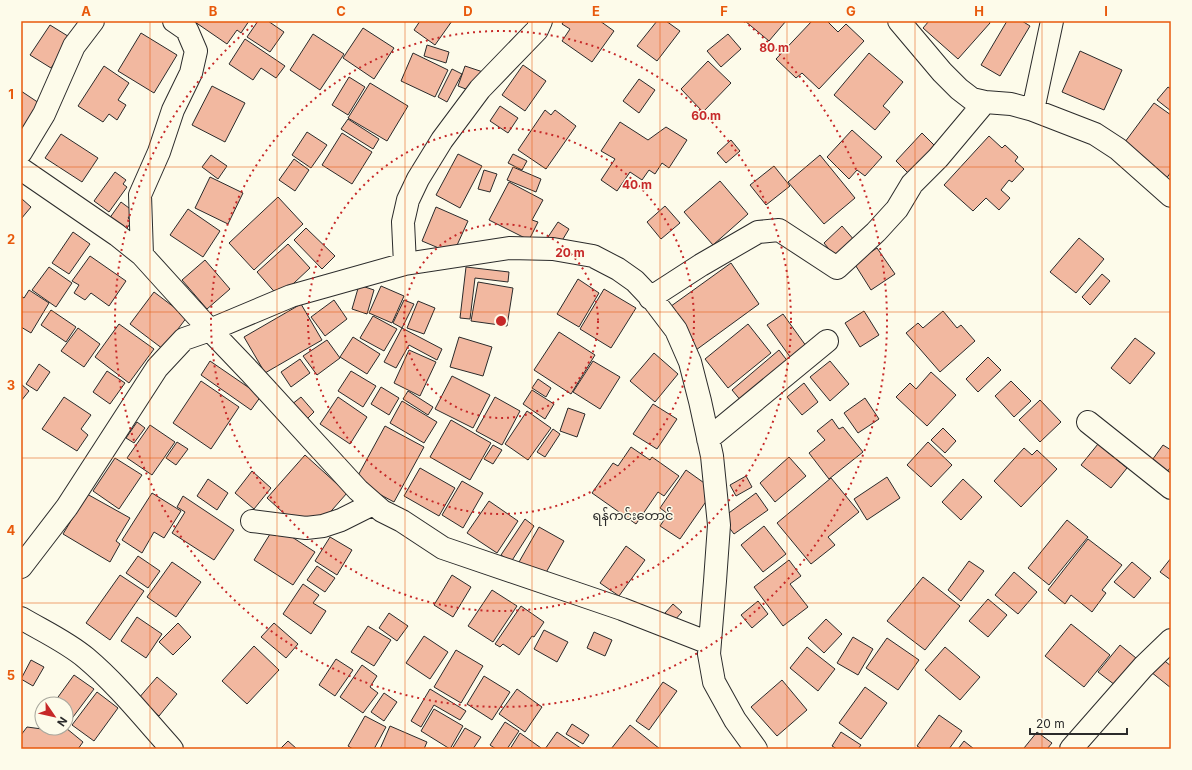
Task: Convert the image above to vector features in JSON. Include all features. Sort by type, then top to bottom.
[{"type":"street","points":[[21,152],[44,114],[74,46],[93,21]]},
{"type":"street","points":[[142,254],[140,195],[159,152],[173,110],[191,73],[196,51],[187,30],[174,21]]},
{"type":"street","points":[[899,21],[942,72],[972,99],[985,102],[1012,104],[1033,110],[1095,134],[1118,149],[1171,196]]},
{"type":"street","points":[[1033,110],[1052,21]]},
{"type":"street","points":[[405,264],[403,222],[408,200],[418,179],[442,140],[480,89],[535,24]]},
{"type":"street","points":[[650,298],[701,265],[758,232],[779,230],[837,268],[876,232],[897,209],[912,184],[938,158],[985,102]]},
{"type":"street","points":[[21,169],[142,254],[210,330],[252,372],[358,490],[373,504],[443,548],[622,609],[709,643]]},
{"type":"street","points":[[21,566],[67,507],[156,368],[184,339],[210,330],[291,296],[405,264],[509,248],[553,249],[593,256],[618,269],[635,281],[676,330],[690,362],[712,456],[719,525],[709,654],[714,682],[735,720],[756,749]]},
{"type":"street","points":[[708,439],[827,341]]},
{"type":"street","points":[[1088,422],[1171,488]]},
{"type":"street","points":[[252,520],[306,528],[323,526],[341,520],[373,504]]},
{"type":"street","points":[[21,618],[71,647],[86,658],[112,683],[172,749]]},
{"type":"street","points":[[1071,749],[1143,668],[1171,640]]},
{"type":"building","points":[[195,21],[249,21],[241,33],[237,30],[227,44]]},
{"type":"building","points":[[258,21],[268,21],[284,32],[270,52],[247,37]]},
{"type":"building","points":[[420,21],[452,21],[435,45],[414,30]]},
{"type":"building","points":[[564,21],[600,21],[614,31],[592,62],[562,41],[570,29],[562,24]]},
{"type":"building","points":[[657,21],[666,21],[680,31],[657,61],[637,46]]},
{"type":"building","points":[[745,21],[786,21],[769,41]]},
{"type":"building","points":[[812,21],[827,21],[838,32],[846,24],[864,41],[819,89],[802,73],[796,78],[776,59]]},
{"type":"building","points":[[929,21],[989,21],[990,23],[958,59],[923,28]]},
{"type":"building","points":[[1007,21],[1022,21],[1030,26],[1000,76],[981,65]]},
{"type":"building","points":[[50,25],[71,38],[51,68],[30,55]]},
{"type":"building","points":[[363,28],[394,48],[374,79],[343,58]]},
{"type":"building","points":[[141,33],[177,55],[154,93],[118,71]]},
{"type":"building","points":[[313,34],[344,54],[320,90],[290,70]]},
{"type":"building","points":[[728,34],[741,49],[721,67],[707,51]]},
{"type":"building","points":[[245,39],[285,66],[276,78],[261,68],[253,80],[229,64]]},
{"type":"building","points":[[427,45],[449,52],[446,63],[424,56]]},
{"type":"building","points":[[1080,51],[1122,70],[1104,110],[1062,92]]},
{"type":"building","points":[[413,53],[448,70],[435,97],[401,81]]},
{"type":"building","points":[[869,53],[903,82],[883,106],[890,112],[875,130],[834,95]]},
{"type":"building","points":[[708,61],[731,83],[703,112],[681,89]]},
{"type":"building","points":[[523,65],[546,81],[525,111],[502,95]]},
{"type":"building","points":[[104,66],[129,83],[118,100],[126,105],[117,120],[109,114],[103,122],[78,106]]},
{"type":"building","points":[[465,66],[483,72],[476,93],[458,86]]},
{"type":"building","points":[[452,69],[462,74],[447,102],[438,97]]},
{"type":"building","points":[[349,77],[365,87],[348,115],[332,105]]},
{"type":"building","points":[[639,79],[655,90],[639,113],[623,101]]},
{"type":"building","points":[[370,83],[408,106],[387,141],[348,118]]},
{"type":"building","points":[[212,86],[245,103],[225,142],[192,125]]},
{"type":"building","points":[[1168,87],[1171,89],[1171,111],[1157,100]]},
{"type":"building","points":[[21,91],[42,105],[26,129],[21,126]]},
{"type":"building","points":[[1154,103],[1171,115],[1171,172],[1166,179],[1122,146]]},
{"type":"building","points":[[500,106],[518,118],[508,133],[490,121]]},
{"type":"building","points":[[545,110],[551,115],[555,110],[576,126],[546,169],[518,150]]},
{"type":"building","points":[[348,119],[379,139],[373,149],[341,129]]},
{"type":"building","points":[[620,122],[648,140],[666,127],[687,140],[669,168],[662,163],[655,174],[649,170],[642,180],[630,172],[617,191],[601,180],[615,159],[601,151]]},
{"type":"building","points":[[852,130],[882,157],[865,176],[857,170],[849,179],[827,157]]},
{"type":"building","points":[[307,132],[327,145],[311,168],[292,155]]},
{"type":"building","points":[[342,133],[372,152],[352,184],[322,165]]},
{"type":"building","points":[[922,133],[938,149],[912,177],[896,161]]},
{"type":"building","points":[[61,134],[98,158],[82,182],[45,158]]},
{"type":"building","points":[[989,136],[1002,148],[1005,145],[1018,157],[1015,161],[1024,169],[1012,182],[1009,180],[1001,190],[1010,198],[999,210],[986,198],[973,211],[944,185]]},
{"type":"building","points":[[731,140],[740,151],[726,163],[717,153]]},
{"type":"building","points":[[458,154],[482,166],[460,208],[436,195]]},
{"type":"building","points":[[513,154],[527,161],[522,170],[508,163]]},
{"type":"building","points":[[211,155],[227,166],[218,179],[202,167]]},
{"type":"building","points":[[820,155],[855,198],[824,224],[788,182]]},
{"type":"building","points":[[294,159],[309,170],[295,191],[279,180]]},
{"type":"building","points":[[774,166],[790,186],[766,205],[750,185]]},
{"type":"building","points":[[513,167],[541,179],[536,192],[507,180]]},
{"type":"building","points":[[484,170],[497,174],[490,192],[478,189]]},
{"type":"building","points":[[115,172],[126,180],[123,184],[127,187],[109,212],[94,201]]},
{"type":"building","points":[[210,177],[243,193],[228,224],[195,208]]},
{"type":"building","points":[[720,181],[748,214],[713,245],[684,212]]},
{"type":"building","points":[[509,182],[543,200],[532,220],[538,222],[529,240],[489,220]]},
{"type":"building","points":[[278,197],[303,224],[254,270],[229,243]]},
{"type":"building","points":[[22,199],[31,207],[21,219],[21,200]]},
{"type":"building","points":[[121,202],[133,211],[128,218],[132,221],[125,231],[109,219]]},
{"type":"building","points":[[665,206],[680,223],[661,239],[647,222]]},
{"type":"building","points":[[436,207],[468,221],[453,254],[422,241]]},
{"type":"building","points":[[188,209],[220,231],[203,257],[170,235]]},
{"type":"building","points":[[558,222],[569,229],[560,244],[548,237]]},
{"type":"building","points":[[842,226],[855,241],[836,258],[824,243]]},
{"type":"building","points":[[306,228],[335,256],[322,269],[294,240]]},
{"type":"building","points":[[73,232],[90,244],[69,274],[52,263]]},
{"type":"building","points":[[1079,238],[1104,259],[1076,293],[1050,272]]},
{"type":"building","points":[[288,244],[310,268],[279,297],[257,272]]},
{"type":"building","points":[[877,248],[895,274],[871,290],[854,263]]},
{"type":"building","points":[[90,256],[126,281],[109,306],[91,293],[85,300],[74,293],[79,285],[72,281]]},
{"type":"building","points":[[205,260],[230,289],[207,309],[182,280]]},
{"type":"building","points":[[731,263],[759,304],[696,350],[667,309]]},
{"type":"building","points":[[49,267],[72,283],[56,307],[32,290]]},
{"type":"building","points":[[466,267],[509,272],[508,282],[475,278],[470,319],[460,318]]},
{"type":"building","points":[[1102,274],[1110,281],[1090,305],[1082,297]]},
{"type":"building","points":[[578,279],[599,293],[579,327],[557,314]]},
{"type":"building","points":[[478,282],[513,288],[507,326],[471,321]]},
{"type":"building","points":[[359,285],[374,290],[367,314],[352,309]]},
{"type":"building","points":[[381,286],[404,296],[392,323],[369,313]]},
{"type":"building","points":[[604,289],[636,308],[611,348],[580,329]]},
{"type":"building","points":[[29,290],[49,303],[31,333],[21,327],[21,296],[24,298]]},
{"type":"building","points":[[154,292],[187,317],[163,349],[130,324]]},
{"type":"building","points":[[334,300],[347,319],[325,336],[311,317]]},
{"type":"building","points":[[404,300],[414,304],[402,328],[393,323]]},
{"type":"building","points":[[418,301],[435,308],[424,334],[407,328]]},
{"type":"building","points":[[301,304],[322,340],[265,373],[244,337]]},
{"type":"building","points":[[51,310],[76,327],[66,342],[41,325]]},
{"type":"building","points":[[864,311],[879,335],[860,347],[845,323]]},
{"type":"building","points":[[943,311],[957,328],[961,325],[975,341],[940,372],[906,333],[918,323],[923,328]]},
{"type":"building","points":[[783,314],[809,350],[793,361],[767,325]]},
{"type":"building","points":[[373,316],[397,329],[384,351],[360,338]]},
{"type":"building","points":[[119,324],[154,349],[129,383],[95,357]]},
{"type":"building","points":[[748,324],[771,353],[728,388],[705,359]]},
{"type":"building","points":[[78,328],[100,344],[84,367],[61,351]]},
{"type":"building","points":[[402,328],[442,349],[437,360],[409,345],[396,368],[384,362]]},
{"type":"building","points":[[559,332],[595,355],[571,394],[534,370]]},
{"type":"building","points":[[353,337],[380,354],[367,374],[340,357]]},
{"type":"building","points":[[459,337],[492,347],[483,376],[450,367]]},
{"type":"building","points":[[1135,338],[1155,353],[1130,384],[1111,368]]},
{"type":"building","points":[[327,340],[340,358],[317,375],[303,356]]},
{"type":"building","points":[[409,350],[436,362],[420,396],[394,383]]},
{"type":"building","points":[[779,350],[789,363],[742,402],[732,390]]},
{"type":"building","points":[[654,353],[678,374],[655,402],[630,381]]},
{"type":"building","points":[[988,357],[1001,370],[978,392],[966,379]]},
{"type":"building","points":[[300,359],[310,373],[291,387],[281,372]]},
{"type":"building","points":[[210,361],[261,396],[251,410],[201,375]]},
{"type":"building","points":[[593,361],[620,377],[600,409],[573,392]]},
{"type":"building","points":[[830,361],[849,384],[830,401],[810,377]]},
{"type":"building","points":[[39,364],[50,372],[37,391],[26,384]]},
{"type":"building","points":[[107,371],[125,383],[110,404],[93,392]]},
{"type":"building","points":[[351,371],[376,386],[363,407],[338,391]]},
{"type":"building","points":[[931,372],[956,395],[927,426],[896,397],[910,383],[916,389]]},
{"type":"building","points":[[452,376],[490,395],[473,428],[435,409]]},
{"type":"building","points":[[538,379],[551,388],[546,397],[532,388]]},
{"type":"building","points":[[201,381],[239,407],[211,449],[173,423]]},
{"type":"building","points":[[1011,381],[1031,401],[1014,417],[995,396]]},
{"type":"building","points":[[804,383],[818,402],[802,415],[787,397]]},
{"type":"building","points":[[21,384],[29,391],[21,401]]},
{"type":"building","points":[[381,387],[399,398],[389,415],[371,404]]},
{"type":"building","points":[[532,390],[554,404],[545,419],[523,404]]},
{"type":"building","points":[[408,391],[433,407],[428,415],[403,399]]},
{"type":"building","points":[[64,397],[91,415],[81,429],[88,435],[77,451],[42,429]]},
{"type":"building","points":[[301,397],[314,412],[306,420],[291,405]]},
{"type":"building","points":[[338,397],[367,417],[350,444],[320,424]]},
{"type":"building","points":[[495,397],[520,411],[502,445],[476,431]]},
{"type":"building","points":[[865,398],[879,419],[858,433],[844,413]]},
{"type":"building","points":[[1040,400],[1061,422],[1040,442],[1019,420]]},
{"type":"building","points":[[402,401],[437,422],[424,443],[390,423]]},
{"type":"building","points":[[653,404],[677,419],[657,449],[633,434]]},
{"type":"building","points":[[568,408],[585,414],[577,437],[560,431]]},
{"type":"building","points":[[527,411],[551,428],[528,460],[505,444]]},
{"type":"building","points":[[832,419],[839,429],[843,427],[863,452],[829,479],[809,453],[825,440],[817,431]]},
{"type":"building","points":[[451,420],[491,443],[470,480],[430,457]]},
{"type":"building","points":[[137,422],[145,428],[134,443],[126,438]]},
{"type":"building","points":[[150,425],[175,442],[152,475],[127,458]]},
{"type":"building","points":[[385,426],[424,447],[394,502],[355,481]]},
{"type":"building","points":[[943,428],[956,441],[945,453],[931,440]]},
{"type":"building","points":[[553,429],[560,434],[545,457],[537,452]]},
{"type":"building","points":[[177,442],[188,449],[176,465],[166,458]]},
{"type":"building","points":[[928,442],[952,465],[931,487],[907,465]]},
{"type":"building","points":[[1098,444],[1127,468],[1111,488],[1081,465]]},
{"type":"building","points":[[493,445],[502,450],[493,464],[484,459]]},
{"type":"building","points":[[1163,445],[1171,450],[1171,467],[1165,474],[1150,463]]},
{"type":"building","points":[[631,447],[650,460],[652,457],[679,476],[664,496],[658,492],[636,524],[592,493],[613,463],[618,466]]},
{"type":"building","points":[[1024,448],[1032,455],[1037,450],[1057,469],[1021,507],[994,481]]},
{"type":"building","points":[[305,455],[347,493],[318,526],[307,516],[298,526],[267,498]]},
{"type":"building","points":[[789,457],[806,476],[775,502],[760,483]]},
{"type":"building","points":[[115,458],[142,475],[119,509],[93,491]]},
{"type":"building","points":[[420,468],[455,488],[439,516],[404,496]]},
{"type":"building","points":[[686,470],[714,490],[680,539],[660,526],[668,514],[660,508]]},
{"type":"building","points":[[252,471],[271,488],[254,509],[235,493]]},
{"type":"building","points":[[746,476],[752,487],[736,496],[730,485]]},
{"type":"building","points":[[887,477],[900,498],[867,520],[854,499]]},
{"type":"building","points":[[831,478],[859,512],[828,537],[835,545],[811,564],[777,523]]},
{"type":"building","points":[[208,479],[228,493],[217,510],[197,496]]},
{"type":"building","points":[[963,479],[982,497],[961,520],[942,502]]},
{"type":"building","points":[[462,481],[483,493],[463,528],[442,515]]},
{"type":"building","points":[[152,493],[181,511],[164,538],[154,532],[142,553],[122,540]]},
{"type":"building","points":[[756,493],[768,510],[734,534],[722,518]]},
{"type":"building","points":[[87,494],[130,518],[116,541],[120,544],[110,562],[63,534]]},
{"type":"building","points":[[183,496],[234,530],[214,560],[172,533],[185,512],[177,507]]},
{"type":"building","points":[[489,501],[518,521],[497,553],[467,533]]},
{"type":"building","points":[[525,519],[534,526],[511,562],[501,555]]},
{"type":"building","points":[[1067,520],[1088,537],[1049,585],[1028,568]]},
{"type":"building","points":[[275,526],[315,552],[293,585],[254,560]]},
{"type":"building","points":[[764,526],[786,554],[763,572],[741,545]]},
{"type":"building","points":[[539,527],[564,541],[544,576],[519,562]]},
{"type":"building","points":[[330,537],[352,550],[337,575],[315,561]]},
{"type":"building","points":[[1088,539],[1122,565],[1102,590],[1106,593],[1092,612],[1071,595],[1065,604],[1048,590]]},
{"type":"building","points":[[626,546],[645,560],[619,596],[600,583]]},
{"type":"building","points":[[138,556],[160,571],[148,588],[126,573]]},
{"type":"building","points":[[1171,558],[1171,580],[1160,572]]},
{"type":"building","points":[[789,560],[801,576],[790,584],[808,607],[783,626],[754,587]]},
{"type":"building","points":[[969,561],[984,571],[961,601],[948,590]]},
{"type":"building","points":[[172,562],[201,582],[176,617],[147,597]]},
{"type":"building","points":[[1132,562],[1151,578],[1134,598],[1114,582]]},
{"type":"building","points":[[317,566],[335,578],[325,592],[307,580]]},
{"type":"building","points":[[1014,572],[1037,592],[1018,614],[995,595]]},
{"type":"building","points":[[120,575],[144,591],[110,640],[86,623]]},
{"type":"building","points":[[452,575],[471,587],[453,617],[434,605]]},
{"type":"building","points":[[923,577],[960,606],[925,650],[887,621]]},
{"type":"building","points":[[303,584],[319,595],[313,603],[326,611],[311,634],[283,614]]},
{"type":"building","points":[[492,590],[517,606],[493,642],[468,626]]},
{"type":"building","points":[[988,599],[1007,615],[988,637],[969,621]]},
{"type":"building","points":[[758,601],[768,614],[752,628],[741,615]]},
{"type":"building","points":[[673,604],[682,612],[674,621],[665,613]]},
{"type":"building","points":[[521,606],[544,622],[519,655],[503,644],[500,647],[495,644]]},
{"type":"building","points":[[389,613],[408,626],[397,641],[379,628]]},
{"type":"building","points":[[137,617],[162,634],[146,658],[121,641]]},
{"type":"building","points":[[826,619],[842,634],[824,653],[808,638]]},
{"type":"building","points":[[178,623],[191,637],[173,655],[159,642]]},
{"type":"building","points":[[274,623],[298,644],[286,658],[261,637]]},
{"type":"building","points":[[1071,624],[1110,655],[1084,687],[1045,656]]},
{"type":"building","points":[[368,626],[391,640],[374,666],[351,652]]},
{"type":"building","points":[[544,630],[568,642],[557,662],[534,649]]},
{"type":"building","points":[[594,632],[612,640],[605,656],[587,648]]},
{"type":"building","points":[[424,636],[448,652],[430,679],[406,663]]},
{"type":"building","points":[[853,637],[873,649],[858,675],[837,663]]},
{"type":"building","points":[[887,638],[919,660],[898,690],[866,668]]},
{"type":"building","points":[[1120,645],[1136,658],[1115,685],[1098,672]]},
{"type":"building","points":[[254,646],[279,670],[247,704],[222,681]]},
{"type":"building","points":[[807,647],[835,669],[818,691],[790,668]]},
{"type":"building","points":[[945,647],[980,677],[960,700],[925,670]]},
{"type":"building","points":[[456,650],[483,666],[461,703],[434,687]]},
{"type":"building","points":[[1161,658],[1171,666],[1171,688],[1151,672]]},
{"type":"building","points":[[336,659],[353,670],[335,696],[319,685]]},
{"type":"building","points":[[31,660],[44,667],[33,686],[21,679]]},
{"type":"building","points":[[362,665],[377,676],[370,687],[378,693],[363,713],[340,697]]},
{"type":"building","points":[[74,675],[94,689],[74,716],[74,696],[59,696]]},
{"type":"building","points":[[484,676],[510,692],[492,720],[467,704]]},
{"type":"building","points":[[157,677],[177,694],[159,716],[138,699]]},
{"type":"building","points":[[782,680],[807,710],[777,736],[751,707]]},
{"type":"building","points":[[663,682],[677,691],[649,730],[636,721]]},
{"type":"building","points":[[865,687],[887,703],[861,739],[839,723]]},
{"type":"building","points":[[430,689],[466,711],[460,720],[434,705],[421,727],[411,721]]},
{"type":"building","points":[[517,689],[542,707],[525,732],[499,714]]},
{"type":"building","points":[[97,692],[118,708],[94,741],[74,726],[74,722]]},
{"type":"building","points":[[384,693],[397,702],[384,721],[371,712]]},
{"type":"building","points":[[434,709],[463,726],[450,749],[421,731]]},
{"type":"building","points":[[939,715],[962,731],[949,749],[922,749],[917,746]]},
{"type":"building","points":[[365,716],[386,727],[374,749],[353,749],[348,746]]},
{"type":"building","points":[[505,722],[519,731],[507,749],[496,749],[490,745]]},
{"type":"building","points":[[572,724],[589,735],[583,744],[566,734]]},
{"type":"building","points":[[630,725],[660,749],[611,749]]},
{"type":"building","points":[[390,726],[427,742],[424,749],[380,749]]},
{"type":"building","points":[[27,727],[34,728],[34,736],[74,736],[74,735],[83,742],[78,749],[21,749],[21,735]]},
{"type":"building","points":[[465,728],[481,737],[473,749],[452,749]]},
{"type":"building","points":[[557,732],[582,749],[545,749]]},
{"type":"building","points":[[841,732],[861,745],[858,749],[837,749],[832,746]]},
{"type":"building","points":[[1037,732],[1052,743],[1047,749],[1025,749],[1024,748]]},
{"type":"building","points":[[520,733],[541,748],[510,749]]},
{"type":"building","points":[[288,741],[297,749],[280,749]]},
{"type":"building","points":[[964,741],[974,749],[958,749]]},
{"type":"district","name":"ရန်ကင်းတောင်","points":[[633,515]]}]
